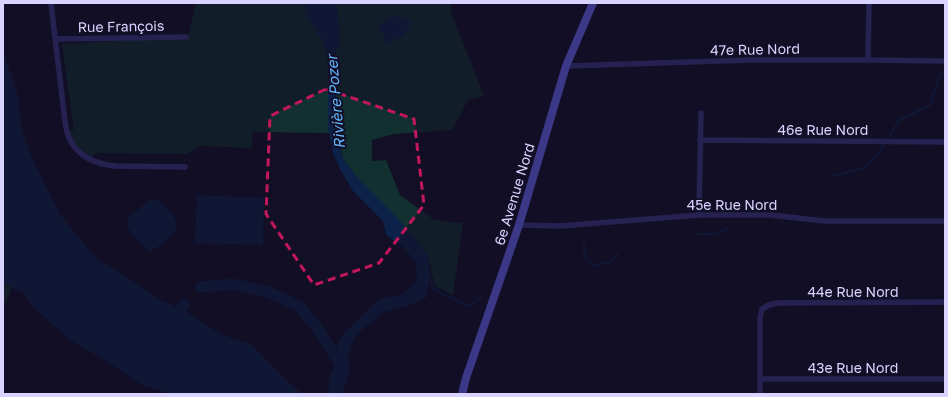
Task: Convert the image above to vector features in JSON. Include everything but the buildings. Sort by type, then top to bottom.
[{"type":"main road","name":"6e Avenue Nord","points":[[462,394],[466,378],[518,225],[566,66],[593,3]]},
{"type":"street","points":[[51,3],[65,122],[69,137],[81,155],[105,165],[185,167]]},
{"type":"street","points":[[868,60],[869,3]]},
{"type":"street","name":"Rue François","points":[[56,39],[186,37]]},
{"type":"street","name":"47e Rue Nord","points":[[566,66],[751,60],[945,61]]},
{"type":"street","points":[[699,215],[701,112]]},
{"type":"street","name":"46e Rue Nord","points":[[700,140],[945,142]]},
{"type":"street","name":"45e Rue Nord","points":[[518,225],[560,226],[699,215],[770,215],[825,221],[945,221]]},
{"type":"street","name":"44e Rue Nord","points":[[760,379],[760,318],[762,309],[769,305],[777,303],[945,302]]},
{"type":"street","points":[[760,379],[760,394]]},
{"type":"street","name":"43e Rue Nord","points":[[760,379],[945,379]]},
{"type":"highlighted area","points":[[326,89],[414,119],[424,205],[379,263],[314,285],[266,214],[270,116]]},
{"type":"green space","points":[[196,3],[307,3],[305,8],[323,42],[328,59],[329,133],[252,132],[252,148],[201,146],[187,154],[95,153],[90,160],[81,155],[67,130],[74,130],[62,44],[188,37]]},
{"type":"green space","points":[[337,3],[451,3],[451,13],[484,96],[468,100],[452,130],[394,134],[372,140],[372,161],[386,160],[400,195],[433,219],[463,223],[453,295],[435,286],[428,256],[357,177],[343,159],[338,135],[334,55],[338,49],[340,36]]},
{"type":"green space","points":[[3,280],[12,287],[5,304],[3,302]]},
{"type":"water","name":"Rivière Pozer","points":[[307,3],[337,3],[340,36],[338,48],[334,55],[338,137],[343,159],[357,177],[393,213],[416,239],[428,256],[430,277],[426,298],[410,305],[384,312],[354,338],[348,356],[350,372],[342,394],[328,394],[330,377],[337,361],[337,347],[342,335],[379,299],[403,294],[417,282],[416,262],[403,247],[386,235],[383,221],[353,191],[340,169],[333,153],[328,127],[328,59],[323,42],[310,21],[305,8]]},
{"type":"water","points":[[392,16],[405,18],[411,23],[404,35],[390,41],[386,45],[383,34],[378,28],[380,24]]},
{"type":"water","points":[[3,50],[18,96],[21,127],[28,149],[60,214],[98,260],[119,272],[160,300],[181,309],[223,335],[252,345],[286,380],[303,394],[169,394],[141,384],[69,339],[33,307],[23,292],[14,289],[3,281]]},
{"type":"water","points":[[197,195],[264,198],[263,245],[195,243]]},
{"type":"water","points":[[153,199],[160,201],[174,217],[178,225],[166,240],[151,251],[144,247],[133,236],[127,223],[128,218],[147,202]]},
{"type":"waterway","points":[[889,137],[898,121],[930,105],[939,76],[945,69]]},
{"type":"waterway","points":[[831,177],[866,167],[879,154],[883,146]]},
{"type":"waterway","points":[[699,234],[713,234],[729,228]]},
{"type":"waterway","points":[[584,243],[584,254],[591,263],[596,266],[611,261],[618,253]]},
{"type":"waterway","points":[[430,277],[433,289],[468,306],[482,297]]},
{"type":"waterway","points":[[201,287],[233,284],[268,292],[299,306],[318,329],[341,366]]},
{"type":"waterway","points":[[181,309],[184,305]]}]
